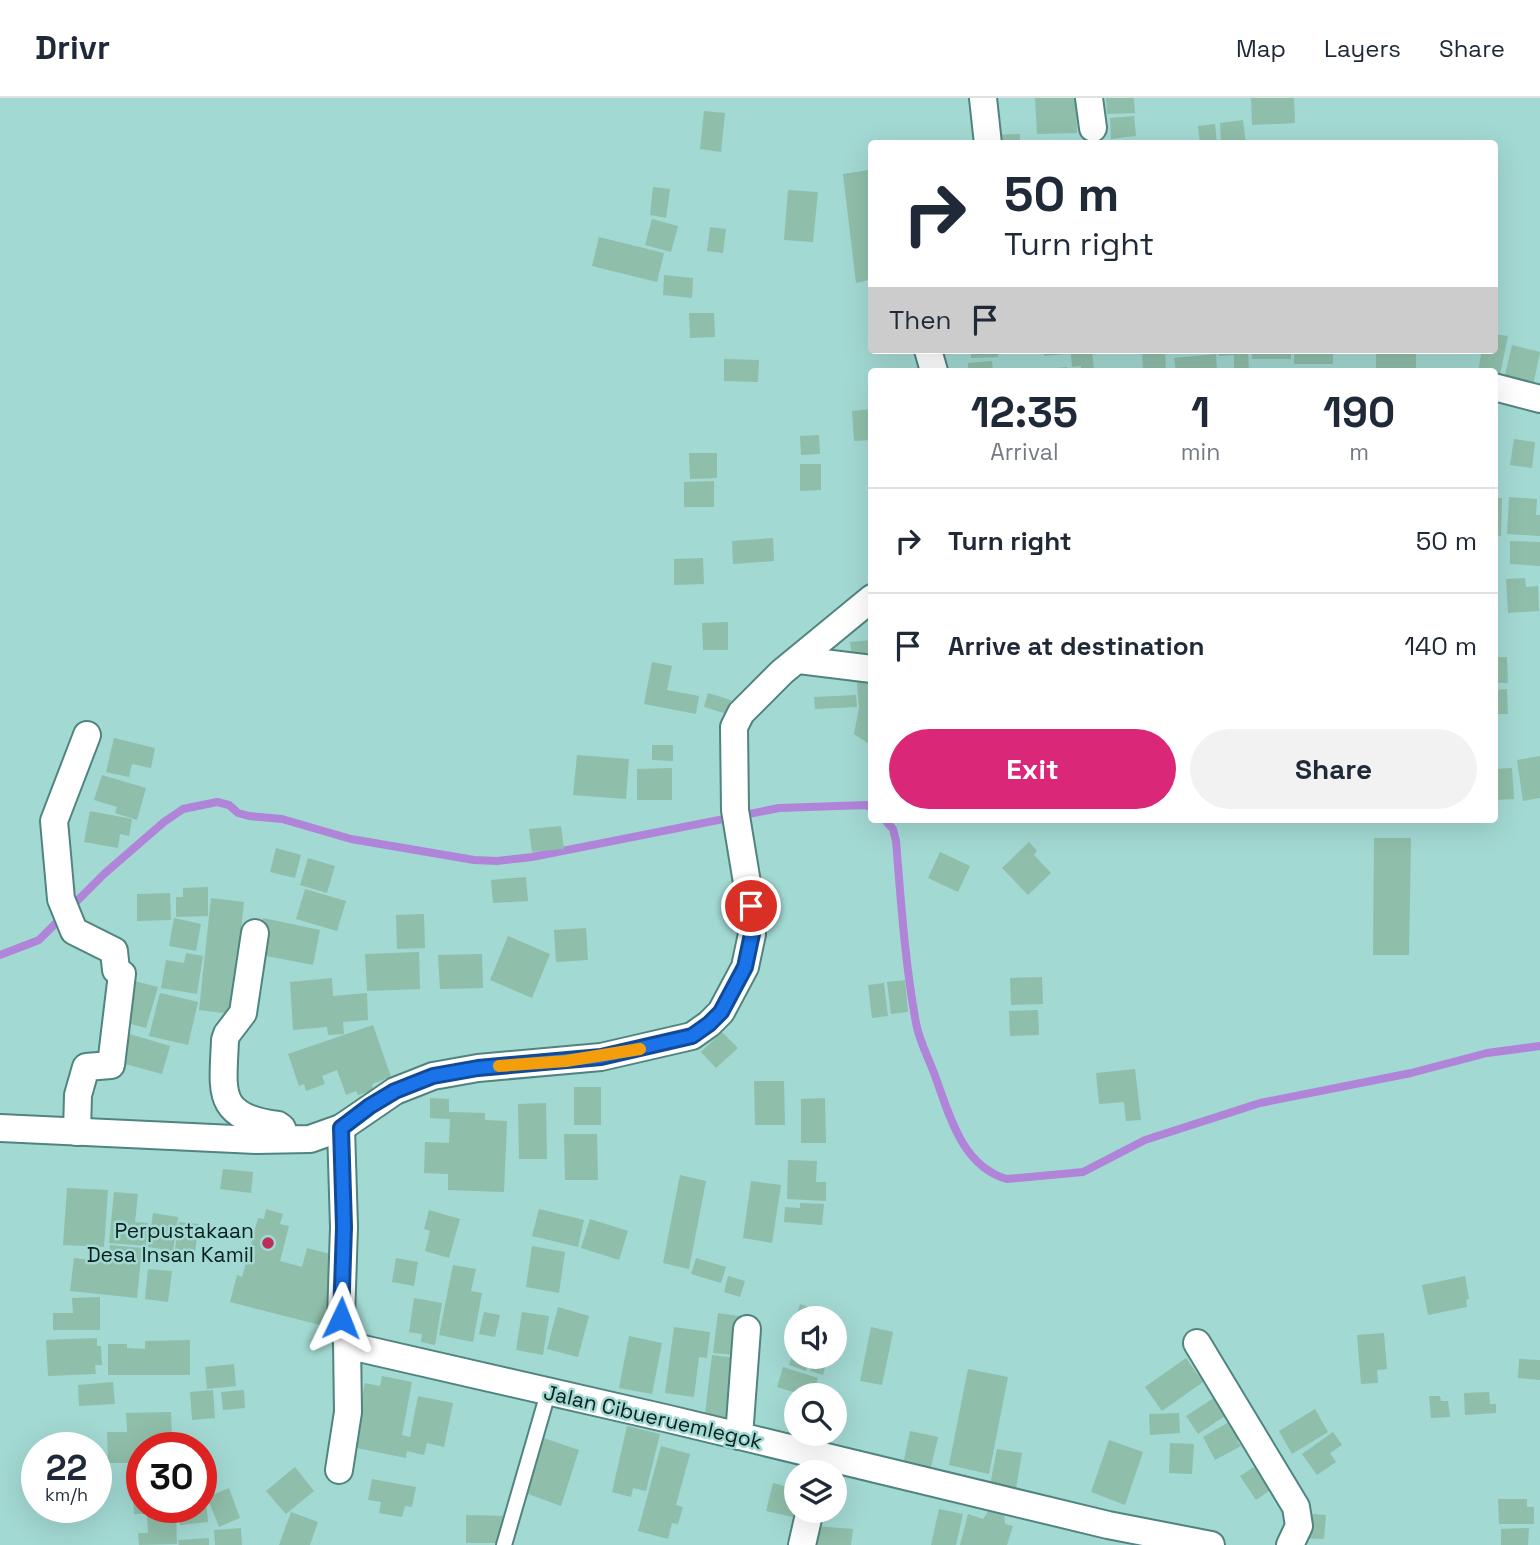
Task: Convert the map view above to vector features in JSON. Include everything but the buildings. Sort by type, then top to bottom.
[{"type":"street","points":[[983,98],[988,140]]},
{"type":"street","points":[[1089,98],[1093,128]]},
{"type":"street","points":[[1498,388],[1540,398]]},
{"type":"street","points":[[0,1128],[310,1139],[341,1128],[395,1091],[433,1076],[478,1068],[626,1053],[692,1036],[721,1012],[740,977],[749,953],[752,934],[751,906],[736,821],[734,727],[741,713],[782,672],[868,600]]},
{"type":"street","points":[[799,660],[868,669]]},
{"type":"street","points":[[77,1132],[78,1095],[86,1067],[111,1065],[122,974],[116,970],[114,951],[74,931],[61,899],[54,821],[87,735]]},
{"type":"street","points":[[255,933],[243,1013],[225,1040],[225,1092],[233,1111],[245,1118],[278,1125],[282,1128],[286,1140]]},
{"type":"street","points":[[339,1470],[348,1412],[347,1342],[341,1318],[344,1227],[341,1128]]},
{"type":"street","points":[[739,1436],[747,1329]]},
{"type":"street","name":"Jalan Cibueruemlegok","points":[[347,1342],[359,1348],[739,1436],[808,1460]]},
{"type":"street","points":[[1197,1343],[1296,1507],[1299,1526],[1290,1545]]},
{"type":"street","name":"Jalan Cibueruemlegok","points":[[847,1471],[1105,1535],[1211,1545]]},
{"type":"street","points":[[802,1545],[807,1523]]},
{"type":"lane","points":[[504,1545],[548,1393]]},
{"type":"waterway","points":[[71,907],[164,822],[183,809],[217,802],[229,805],[238,813],[282,819],[351,839],[474,860],[497,861],[532,857],[779,808],[868,806]]},
{"type":"waterway","points":[[888,823],[893,829],[896,841],[906,955],[919,1036],[959,1136],[978,1163],[1007,1179],[1083,1172],[1145,1140],[1260,1103],[1411,1073],[1487,1053],[1540,1046]]},
{"type":"waterway","points":[[0,955],[39,940],[62,917]]},
{"type":"slow traffic","points":[[499,1066],[601,1057],[640,1049]]},
{"type":"place","name":"Perpustakaan Desa Insan Kamil","points":[[268,1243]]},
{"type":"route","points":[[341,1318],[344,1227],[341,1128],[395,1091],[433,1076],[478,1068],[601,1057],[692,1036],[721,1012],[745,967],[752,934],[751,906]]}]
